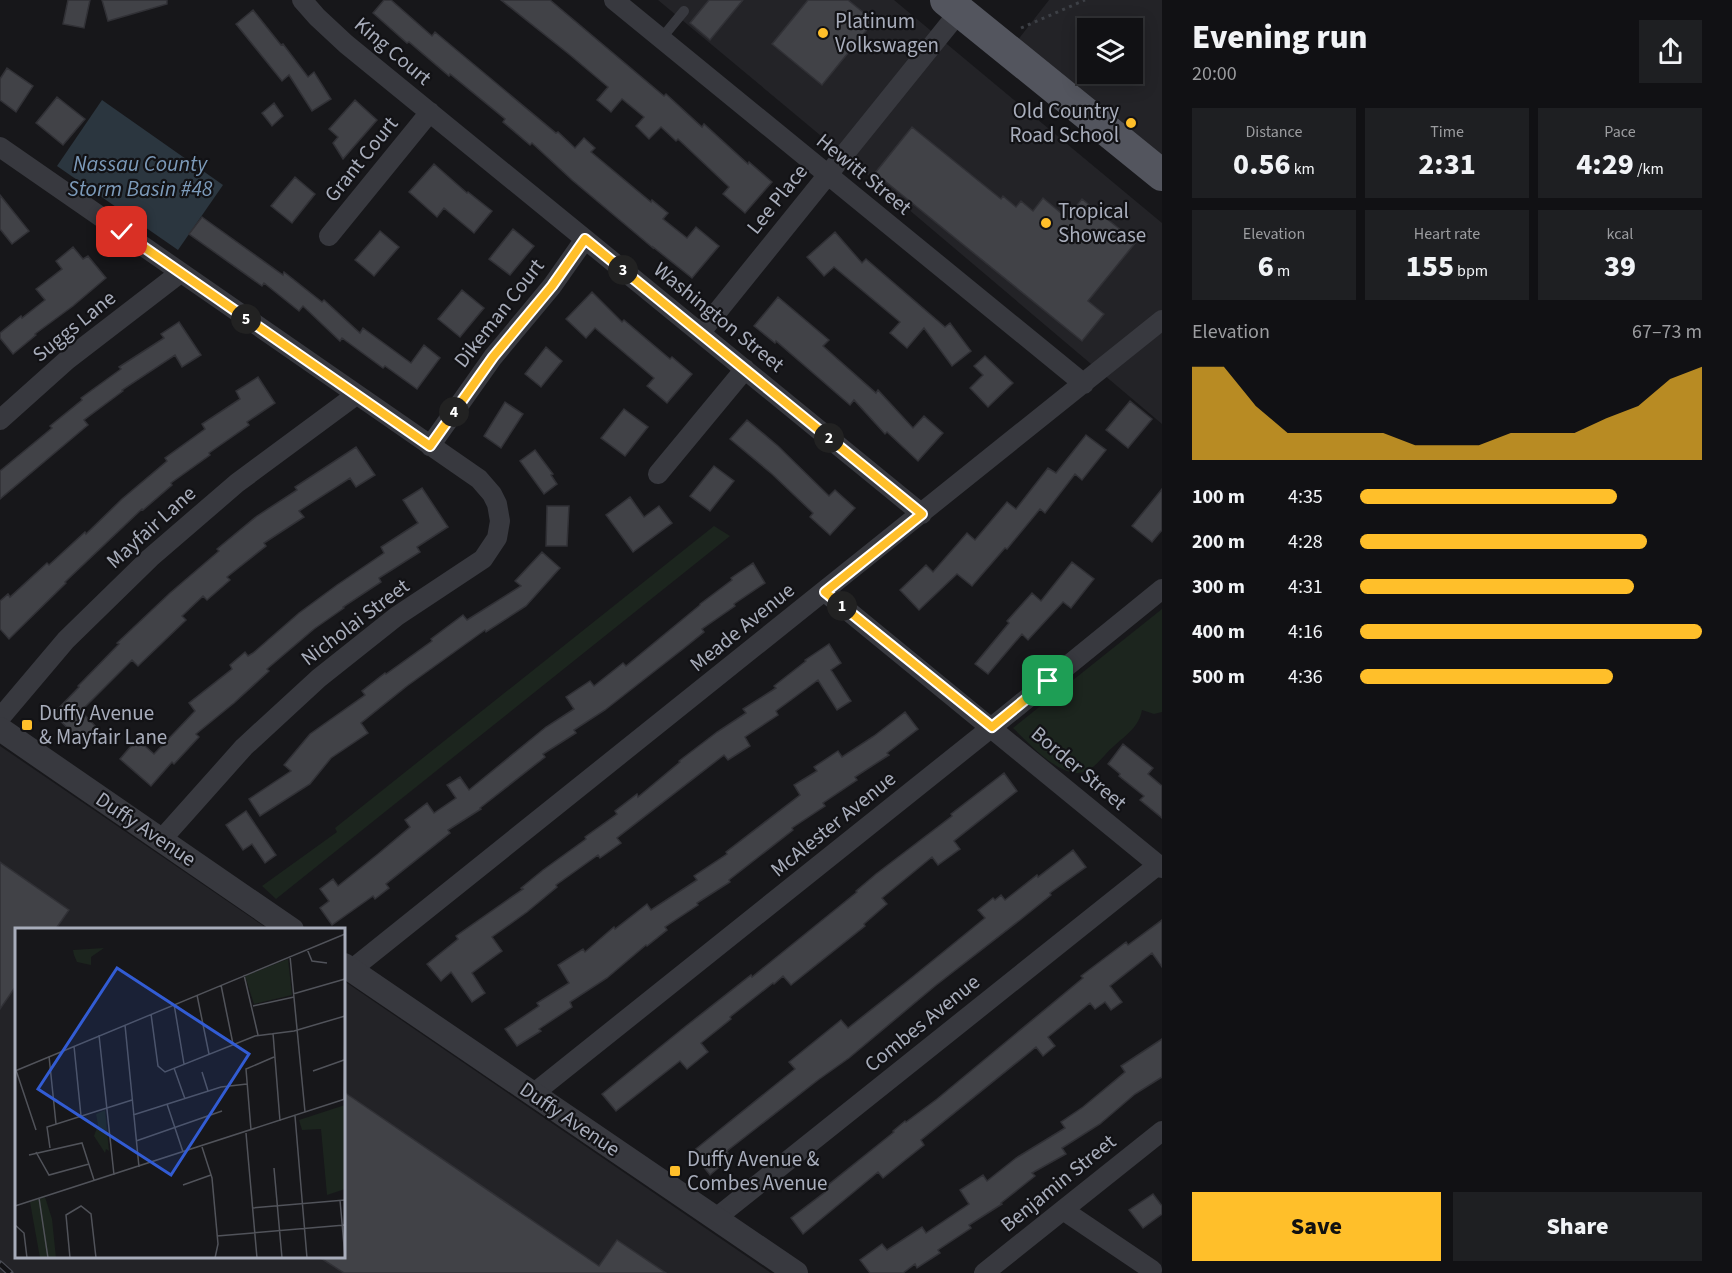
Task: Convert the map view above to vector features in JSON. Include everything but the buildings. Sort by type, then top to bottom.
[{"type":"main road","points":[[953,6],[1162,175]]},
{"type":"street","name":"King Court","points":[[302,0],[346,44],[430,112]]},
{"type":"street","name":"Hewitt Street","points":[[614,0],[1084,384]]},
{"type":"street","name":"Lee Place","points":[[701,332],[828,175],[953,6]]},
{"type":"street","name":"Grant Court","points":[[329,236],[430,112]]},
{"type":"street","name":"Washington Street","points":[[430,112],[922,514]]},
{"type":"street","name":"Nicholai Street","points":[[1,150],[479,479],[497,504],[500,521],[496,538],[483,559],[397,616],[319,678],[244,747],[161,840]]},
{"type":"street","name":"Dikeman Court","points":[[430,446],[493,357],[552,286],[585,239]]},
{"type":"street","name":"Suggs Lane","points":[[0,420],[67,360],[180,273]]},
{"type":"street","name":"Meade Avenue","points":[[347,967],[825,592],[1162,320]]},
{"type":"street","points":[[658,474],[745,369]]},
{"type":"street","name":"Mayfair Lane","points":[[0,718],[66,640],[150,558],[237,483],[356,395]]},
{"type":"street","name":"McAlester Avenue","points":[[533,1094],[1162,589]]},
{"type":"street","name":"Border Street","points":[[825,592],[1160,867]]},
{"type":"street","name":"Duffy Avenue","points":[[0,729],[289,928]]},
{"type":"street","name":"Combes Avenue","points":[[716,1218],[1160,867]]},
{"type":"street","name":"Duffy Avenue","points":[[347,967],[796,1273]]},
{"type":"street","name":"Benjamin Street","points":[[984,1273],[1162,1131]]},
{"type":"street","points":[[1063,1210],[1152,1270]]},
{"type":"lane","points":[[661,39],[684,11]]},
{"type":"path","points":[[995,40],[1084,0]]},
{"type":"shaded area","points":[[658,0],[894,0],[1162,223],[1162,424],[862,170]]},
{"type":"shaded area","name":"Old Country Road School","points":[[1049,0],[1162,0],[1162,173],[1010,50]]},
{"type":"shaded area","points":[[714,526],[730,536],[276,899],[262,886],[337,832],[335,828]]},
{"type":"shaded area","points":[[1162,609],[1162,712],[1154,714],[1142,710],[1135,726],[1094,766],[1077,773],[1067,771],[1047,759],[1013,728]]},
{"type":"shaded area","points":[[0,746],[267,928],[15,928],[15,1258],[345,1258],[345,982],[771,1273],[0,1273]]},
{"type":"water","name":"Nassau County Storm Basin #48","points":[[102,100],[223,185],[178,250],[57,166]]},
{"type":"railway","points":[[0,1264],[10,1273]]},
{"type":"place","name":"Platinum Volkswagen","points":[[823,33]]},
{"type":"place","name":"Old Country Road School","points":[[1131,123]]},
{"type":"place","name":"Tropical Showcase","points":[[1046,223]]},
{"type":"place","name":"Duffy Avenue & Mayfair Lane","points":[[27,725]]},
{"type":"place","name":"Duffy Avenue & Combes Avenue","points":[[675,1171]]},
{"type":"route","points":[[122,232],[430,446],[493,357],[552,286],[585,239],[922,514],[825,592],[992,727],[1048,681]]}]
